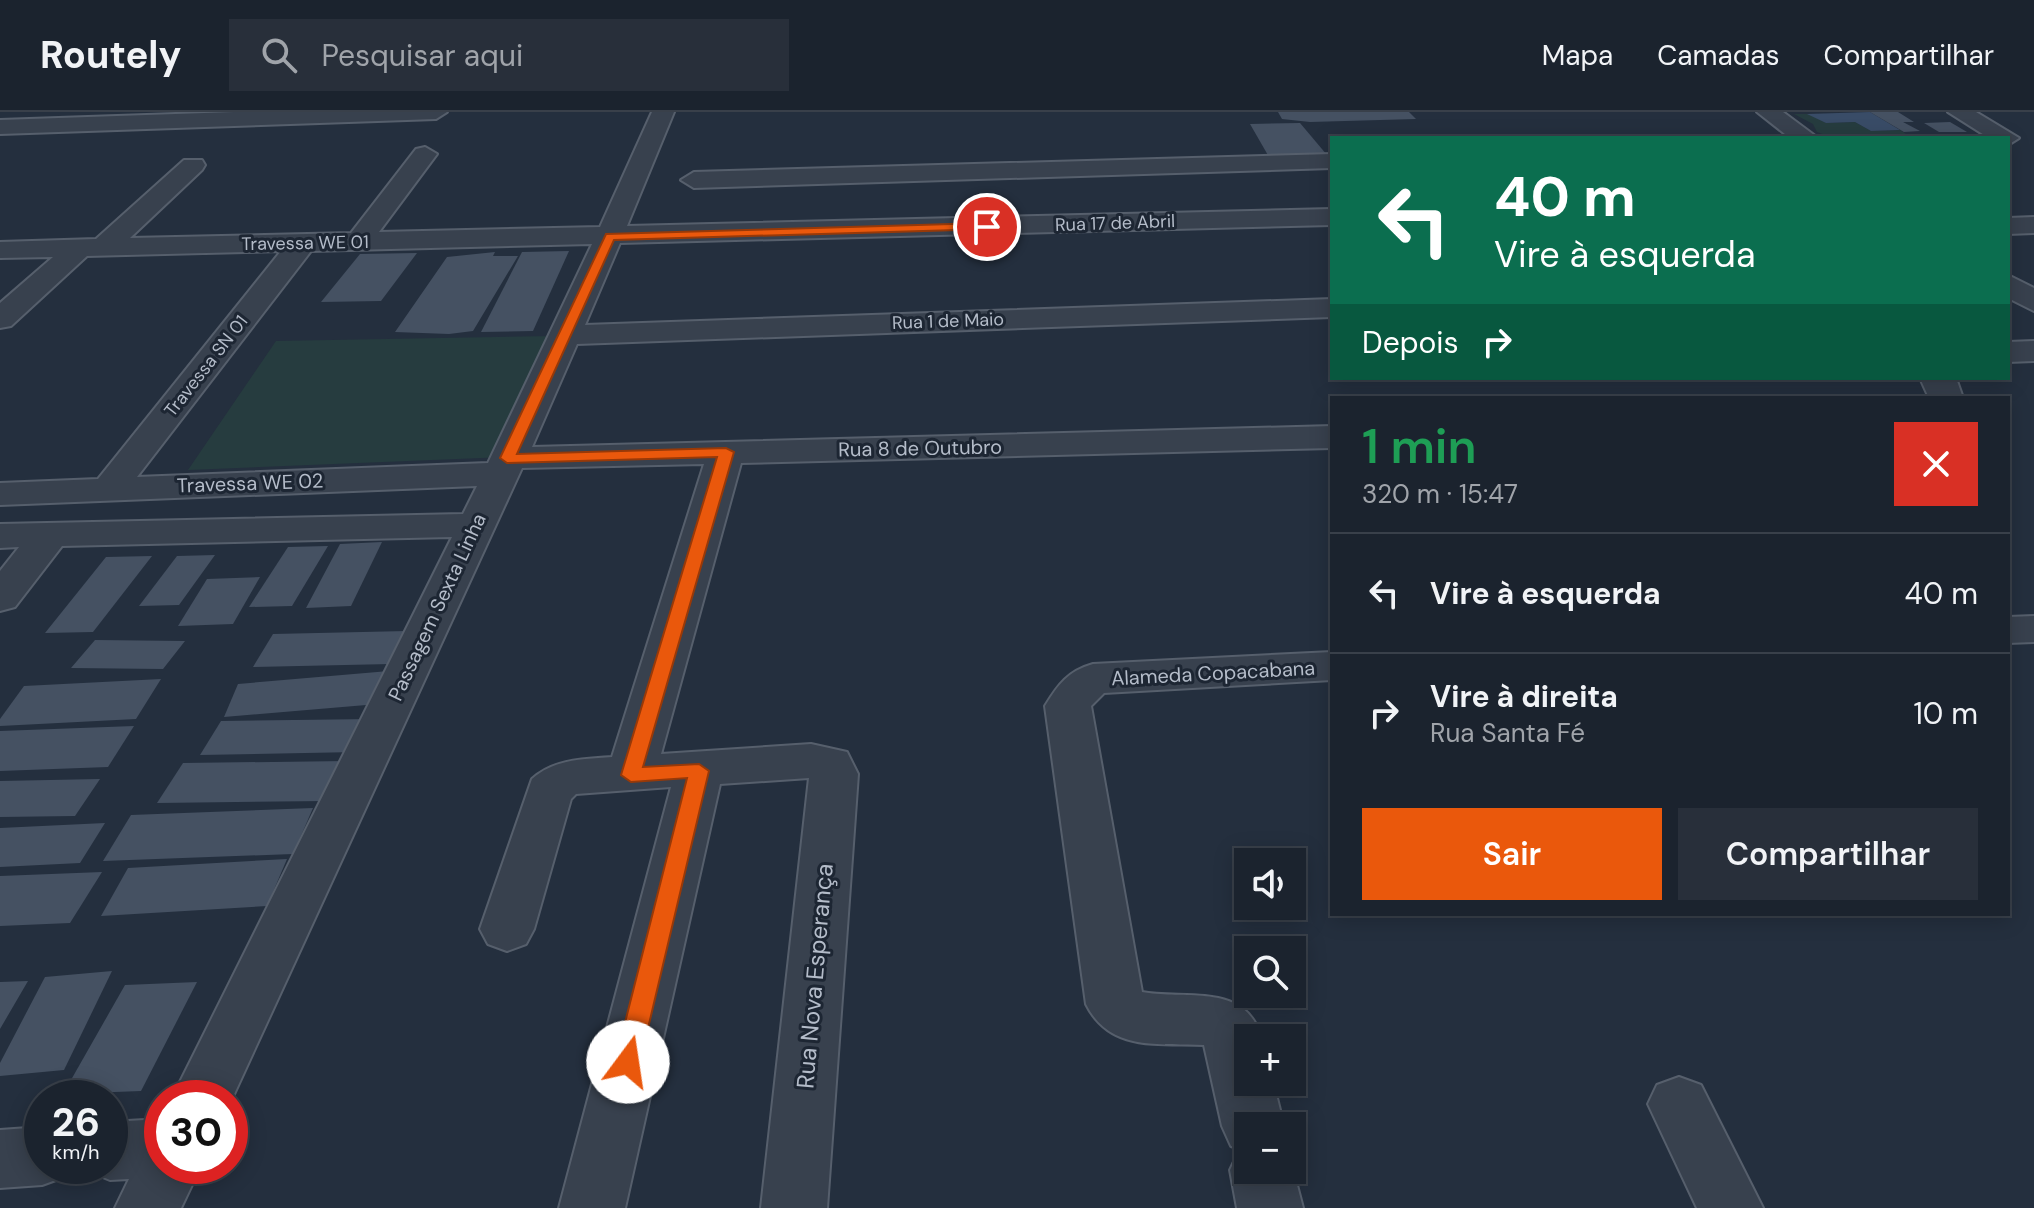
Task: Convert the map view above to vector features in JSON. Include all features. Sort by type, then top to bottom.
[{"type":"street","points":[[0,127],[436,112]]},
{"type":"street","name":"Passagem Sexta Linha","points":[[211,1080],[504,466],[610,236],[663,112]]},
{"type":"street","points":[[1768,112],[1803,136]]},
{"type":"street","points":[[1959,112],[2006,136]]},
{"type":"street","points":[[358,242],[425,154]]},
{"type":"street","points":[[694,180],[1330,161]]},
{"type":"street","points":[[0,319],[193,165]]},
{"type":"street","name":"Rua 17 de Abril","points":[[610,236],[1330,217]]},
{"type":"street","points":[[2010,226],[2034,225]]},
{"type":"street","name":"Travessa WE 01","points":[[0,250],[610,236]]},
{"type":"street","name":"Travessa SN 01","points":[[110,488],[302,243]]},
{"type":"street","points":[[2010,285],[2034,302]]},
{"type":"street","name":"Rua 1 de Maio","points":[[564,335],[1330,308]]},
{"type":"street","points":[[2010,352],[2034,351]]},
{"type":"street","name":"Rua 8 de Outubro","points":[[504,466],[726,452],[1330,437]]},
{"type":"street","points":[[631,775],[726,452]]},
{"type":"street","name":"Travessa WE 02","points":[[0,494],[504,466]]},
{"type":"street","points":[[0,536],[476,525]]},
{"type":"street","points":[[0,598],[51,534]]},
{"type":"street","points":[[2010,630],[2034,629]]},
{"type":"street","name":"Alameda Copacabana","points":[[1250,1112],[1230,1030],[1217,1021],[1130,1017],[1115,1004],[1068,706],[1079,689],[1093,679],[1330,666]]},
{"type":"street","name":"Rua Nova Esperança","points":[[699,771],[811,761],[830,764],[834,774],[794,1208]]},
{"type":"street","points":[[507,929],[549,791],[559,782],[574,777],[699,771],[592,1208]]},
{"type":"street","points":[[1679,1104],[1730,1208]]},
{"type":"street","points":[[0,1159],[24,1157]]},
{"type":"street","points":[[148,1208],[160,1184]]},
{"type":"street","points":[[1265,1184],[1270,1208]]},
{"type":"green space","points":[[1794,114],[1809,114],[1826,123],[1855,122],[1871,131],[1900,130],[1909,136],[1828,136],[1817,132],[1813,124]]},
{"type":"green space","points":[[554,336],[506,457],[188,470],[276,341]]},
{"type":"water","points":[[1870,112],[1900,130],[1871,131],[1855,122],[1826,123],[1807,114]]},
{"type":"building","points":[[1278,112],[1409,112],[1416,119],[1310,122],[1282,119]]},
{"type":"building","points":[[1870,112],[1898,112],[1914,122],[1903,122],[1920,131],[1904,132]]},
{"type":"building","points":[[1950,122],[1967,132],[1939,132],[1924,123]]},
{"type":"building","points":[[1300,123],[1327,155],[1269,157],[1250,124]]},
{"type":"building","points":[[569,251],[533,331],[481,332],[522,252]]},
{"type":"building","points":[[495,252],[493,256],[518,256],[473,331],[449,334],[395,332],[447,257]]},
{"type":"building","points":[[417,253],[381,301],[321,302],[360,254]]},
{"type":"building","points":[[382,542],[351,606],[306,608],[340,544]]},
{"type":"building","points":[[328,546],[292,606],[249,607],[288,547]]},
{"type":"building","points":[[215,555],[179,605],[139,606],[177,556]]},
{"type":"building","points":[[152,556],[93,632],[45,633],[106,557]]},
{"type":"building","points":[[260,577],[233,624],[178,626],[207,579]]},
{"type":"building","points":[[407,631],[391,664],[253,667],[273,634]]},
{"type":"building","points":[[95,640],[185,641],[163,669],[71,668]]},
{"type":"building","points":[[389,671],[378,704],[224,717],[238,684]]},
{"type":"building","points":[[161,679],[136,719],[0,726],[0,719],[24,686]]},
{"type":"building","points":[[374,719],[357,752],[200,755],[221,721]]},
{"type":"building","points":[[134,726],[108,767],[0,771],[0,731]]},
{"type":"building","points":[[347,761],[327,801],[157,803],[183,763]]},
{"type":"building","points":[[100,779],[75,816],[0,817],[0,781]]},
{"type":"building","points":[[313,808],[293,854],[103,861],[131,815]]},
{"type":"building","points":[[105,823],[80,863],[0,867],[0,828]]},
{"type":"building","points":[[287,859],[267,906],[101,916],[128,868]]},
{"type":"building","points":[[102,872],[70,923],[0,926],[0,876]]},
{"type":"building","points":[[112,971],[64,1070],[0,1076],[0,1063],[45,977]]},
{"type":"building","points":[[28,981],[0,1029],[0,982]]},
{"type":"building","points":[[197,982],[141,1091],[128,1092],[128,1080],[71,1080],[125,985]]},
{"type":"route","points":[[628,1062],[699,771],[631,775],[726,452],[507,458],[610,236],[987,227]]}]
